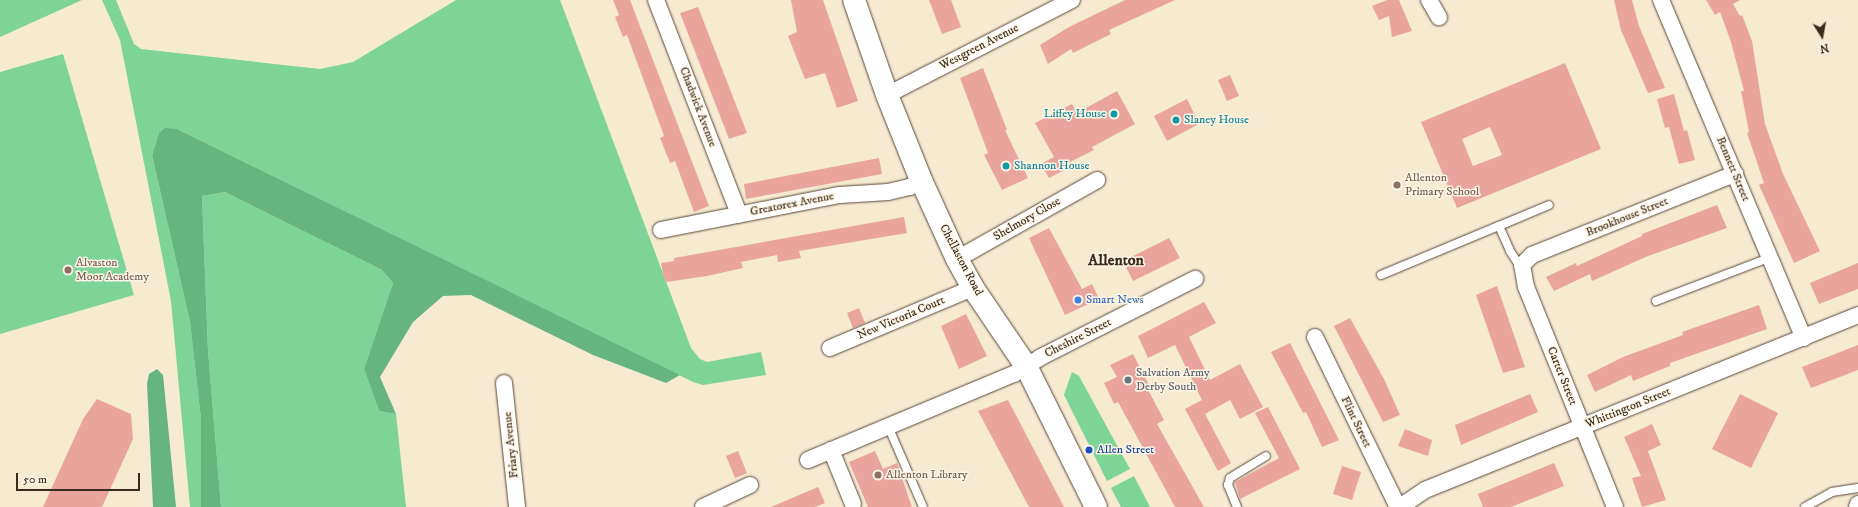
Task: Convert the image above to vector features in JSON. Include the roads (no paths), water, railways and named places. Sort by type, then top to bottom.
[{"type":"main road","name":"Chellaston Road","points":[[854,0],[887,95],[921,180],[957,259],[973,288],[1026,366],[1096,507]]},
{"type":"street","name":"Chadwick Avenue","points":[[656,0],[739,214]]},
{"type":"street","name":"Westgreen Avenue","points":[[887,95],[1072,0]]},
{"type":"street","points":[[1430,0],[1438,17]]},
{"type":"street","name":"Bennett Street","points":[[1661,0],[1804,338]]},
{"type":"street","name":"Brookhouse Street","points":[[1521,267],[1532,255],[1735,174]]},
{"type":"street","name":"Greatorex Avenue","points":[[661,230],[840,195],[888,192],[910,187],[921,180]]},
{"type":"street","name":"Shelmory Close","points":[[957,259],[1097,180]]},
{"type":"street","name":"Carter Street","points":[[1521,267],[1529,294],[1615,507]]},
{"type":"street","name":"Cheshire Street","points":[[1026,366],[1195,279]]},
{"type":"street","name":"New Victoria Court","points":[[830,348],[973,288]]},
{"type":"street","name":"Whittington Street","points":[[1399,507],[1426,490],[1858,315]]},
{"type":"street","name":"Flint Street","points":[[1315,337],[1399,507]]},
{"type":"street","points":[[808,460],[1014,374],[1026,366]]},
{"type":"street","name":"Friary Avenue","points":[[504,383],[517,507]]},
{"type":"street","points":[[831,450],[853,504]]},
{"type":"street","points":[[703,507],[750,485]]},
{"type":"lane","points":[[1381,275],[1549,205]]},
{"type":"lane","points":[[1499,226],[1510,251],[1521,267]]},
{"type":"lane","points":[[1656,301],[1771,257]]},
{"type":"lane","points":[[888,426],[923,507]]},
{"type":"lane","points":[[1237,507],[1228,485],[1230,478],[1266,456]]},
{"type":"lane","points":[[1805,507],[1832,492],[1858,488]]},
{"type":"place","name":"Liffey House","points":[[1114,114]]},
{"type":"place","name":"Slaney House","points":[[1176,120]]},
{"type":"place","name":"Shannon House","points":[[1006,166]]},
{"type":"place","name":"Allenton Primary School","points":[[1397,185]]},
{"type":"place","name":"Alvaston Moor Academy","points":[[68,270]]},
{"type":"place","name":"Smart News","points":[[1078,300]]},
{"type":"place","name":"Salvation Army Derby South","points":[[1128,380]]},
{"type":"place","name":"Allen Street","points":[[1089,450]]},
{"type":"place","name":"Allenton Library","points":[[878,475]]},
{"type":"district","name":"Allenton","points":[[1116,260]]}]
